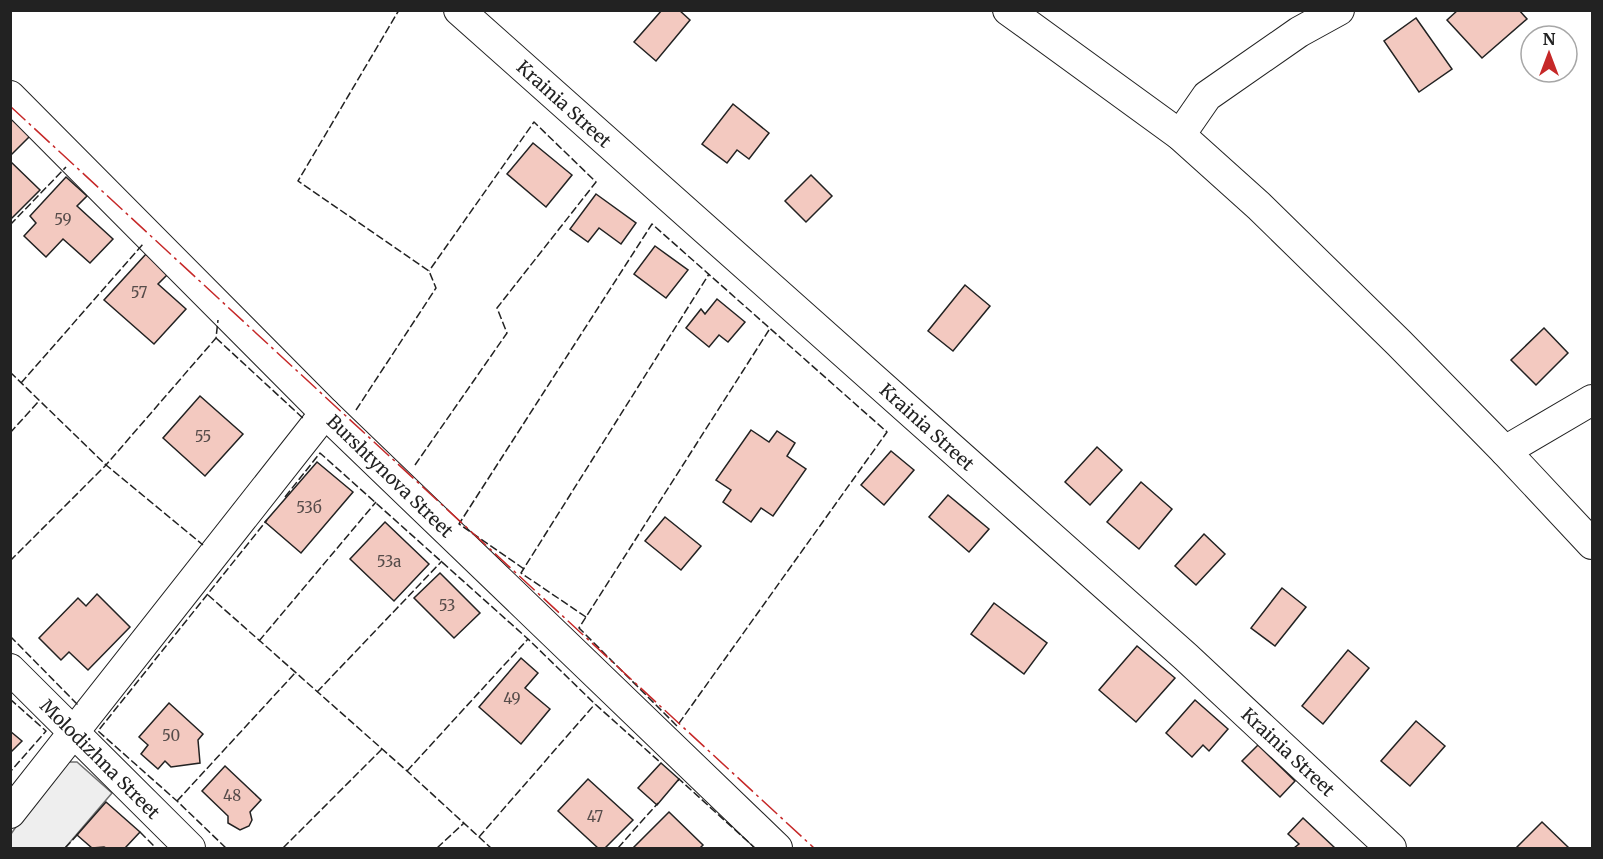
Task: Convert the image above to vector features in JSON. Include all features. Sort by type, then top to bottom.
[{"type":"street","name":"Krainia Street","points":[[459,10],[1186,657],[1391,849]]},
{"type":"street","points":[[1008,10],[1180,135],[1267,214],[1505,451],[1593,544]]},
{"type":"street","points":[[1180,135],[1207,96],[1299,32],[1339,10]]},
{"type":"street","name":"Burshtynova Street","points":[[10,96],[324,413],[777,849]]},
{"type":"street","points":[[1505,451],[1593,400]]},
{"type":"street","points":[[10,813],[324,413]]},
{"type":"street","name":"Molodizhna Street","points":[[10,669],[190,849]]},
{"type":"shaded area","points":[[64,762],[77,762],[112,793],[65,848],[11,848],[11,834],[49,779]]},
{"type":"building","points":[[662,10],[679,10],[690,20],[656,61],[634,42]]},
{"type":"building","points":[[1458,10],[1519,10],[1527,19],[1482,58],[1447,20]]},
{"type":"building","points":[[1416,18],[1452,69],[1419,92],[1384,41]]},
{"type":"building","points":[[733,104],[769,133],[749,159],[737,150],[727,163],[702,144]]},
{"type":"building","points":[[10,118],[30,136],[10,156]]},
{"type":"building","points":[[533,143],[572,175],[546,207],[507,174]]},
{"type":"building","points":[[10,161],[40,190],[10,220]]},
{"type":"building","points":[[811,175],[832,196],[806,222],[785,201]]},
{"type":"building","points":[[66,177],[87,196],[77,206],[113,239],[90,263],[63,239],[46,257],[24,236],[36,223],[30,216]]},
{"type":"building","points":[[596,194],[636,223],[621,244],[599,228],[588,242],[570,229]]},
{"type":"building","points":[[655,246],[688,270],[666,298],[634,274]]},
{"type":"building","points":[[146,254],[168,274],[158,284],[186,309],[154,344],[104,300]]},
{"type":"building","points":[[965,285],[990,306],[953,351],[928,331]]},
{"type":"building","points":[[717,299],[745,322],[728,342],[719,335],[709,347],[686,328],[701,309],[705,314]]},
{"type":"building","points":[[1544,328],[1568,353],[1536,385],[1511,360]]},
{"type":"building","points":[[200,396],[243,434],[205,476],[163,438]]},
{"type":"building","points":[[751,430],[769,442],[777,431],[795,443],[787,456],[806,469],[773,516],[761,508],[751,522],[723,502],[731,490],[716,480]]},
{"type":"building","points":[[1097,447],[1122,470],[1090,505],[1065,482]]},
{"type":"building","points":[[891,451],[914,470],[884,505],[861,485]]},
{"type":"building","points":[[317,462],[353,492],[301,553],[265,522]]},
{"type":"building","points":[[1141,482],[1172,509],[1139,549],[1107,522]]},
{"type":"building","points":[[948,495],[989,529],[969,552],[929,517]]},
{"type":"building","points":[[665,517],[701,546],[681,570],[645,541]]},
{"type":"building","points":[[385,522],[429,564],[394,601],[350,559]]},
{"type":"building","points":[[1204,534],[1225,554],[1196,585],[1175,566]]},
{"type":"building","points":[[440,573],[480,613],[454,638],[414,598]]},
{"type":"building","points":[[1282,588],[1306,607],[1275,646],[1251,628]]},
{"type":"building","points":[[97,594],[130,627],[88,670],[69,652],[61,660],[39,638],[78,598],[86,606]]},
{"type":"building","points":[[994,603],[1047,643],[1024,674],[971,634]]},
{"type":"building","points":[[1137,646],[1175,678],[1136,722],[1099,690]]},
{"type":"building","points":[[1348,650],[1369,668],[1323,724],[1302,706]]},
{"type":"building","points":[[521,658],[538,673],[525,688],[550,709],[521,744],[479,707]]},
{"type":"building","points":[[1195,700],[1228,729],[1209,751],[1203,745],[1192,757],[1166,733]]},
{"type":"building","points":[[169,703],[203,734],[198,740],[200,763],[171,767],[165,761],[158,769],[141,754],[148,745],[139,737]]},
{"type":"building","points":[[1416,721],[1445,746],[1410,786],[1381,761]]},
{"type":"building","points":[[10,731],[22,741],[10,753]]},
{"type":"building","points":[[1258,745],[1295,781],[1280,797],[1242,761]]},
{"type":"building","points":[[661,763],[679,779],[657,805],[638,788]]},
{"type":"building","points":[[225,766],[261,800],[250,812],[252,820],[249,826],[240,830],[228,823],[228,816],[202,791]]},
{"type":"building","points":[[588,779],[633,820],[605,848],[598,848],[558,811]]},
{"type":"building","points":[[106,802],[140,832],[125,848],[92,848],[77,835]]},
{"type":"building","points":[[669,812],[703,845],[700,848],[633,848]]},
{"type":"building","points":[[1303,818],[1335,848],[1294,848],[1299,844],[1288,834]]},
{"type":"building","points":[[1542,822],[1569,848],[1516,848]]},
{"type":"fence","points":[[356,410],[436,288],[429,271],[298,181],[399,10]]},
{"type":"fence","points":[[415,465],[507,333],[497,308],[596,182],[534,122],[429,271]]},
{"type":"fence","points":[[10,225],[66,167]]},
{"type":"fence","points":[[524,569],[459,524],[652,224],[887,432],[677,726],[579,628],[769,330]]},
{"type":"fence","points":[[21,383],[143,244]]},
{"type":"fence","points":[[586,617],[521,573],[709,274]]},
{"type":"fence","points":[[10,561],[106,465],[216,338],[218,320]]},
{"type":"fence","points":[[216,338],[305,420]]},
{"type":"fence","points":[[10,372],[106,465],[203,545]]},
{"type":"fence","points":[[10,433],[39,401]]},
{"type":"fence","points":[[285,497],[320,453],[528,639],[595,704],[661,763]]},
{"type":"fence","points":[[259,641],[376,502]]},
{"type":"fence","points":[[226,848],[98,731],[267,520]]},
{"type":"fence","points":[[317,692],[442,561]]},
{"type":"fence","points":[[208,595],[491,848]]},
{"type":"fence","points":[[10,636],[77,704],[79,701]]},
{"type":"fence","points":[[407,771],[528,639]]},
{"type":"fence","points":[[177,801],[295,673]]},
{"type":"fence","points":[[10,699],[46,731],[10,772]]},
{"type":"fence","points":[[479,837],[595,704]]},
{"type":"fence","points":[[283,848],[382,749]]},
{"type":"fence","points":[[678,781],[679,779],[755,848]]},
{"type":"fence","points":[[618,848],[658,803]]},
{"type":"fence","points":[[437,848],[464,823]]},
{"type":"fence","points":[[140,832],[156,848]]},
{"type":"fence","points":[[65,848],[79,833]]},
{"type":"power","points":[[10,106],[814,848]]}]
